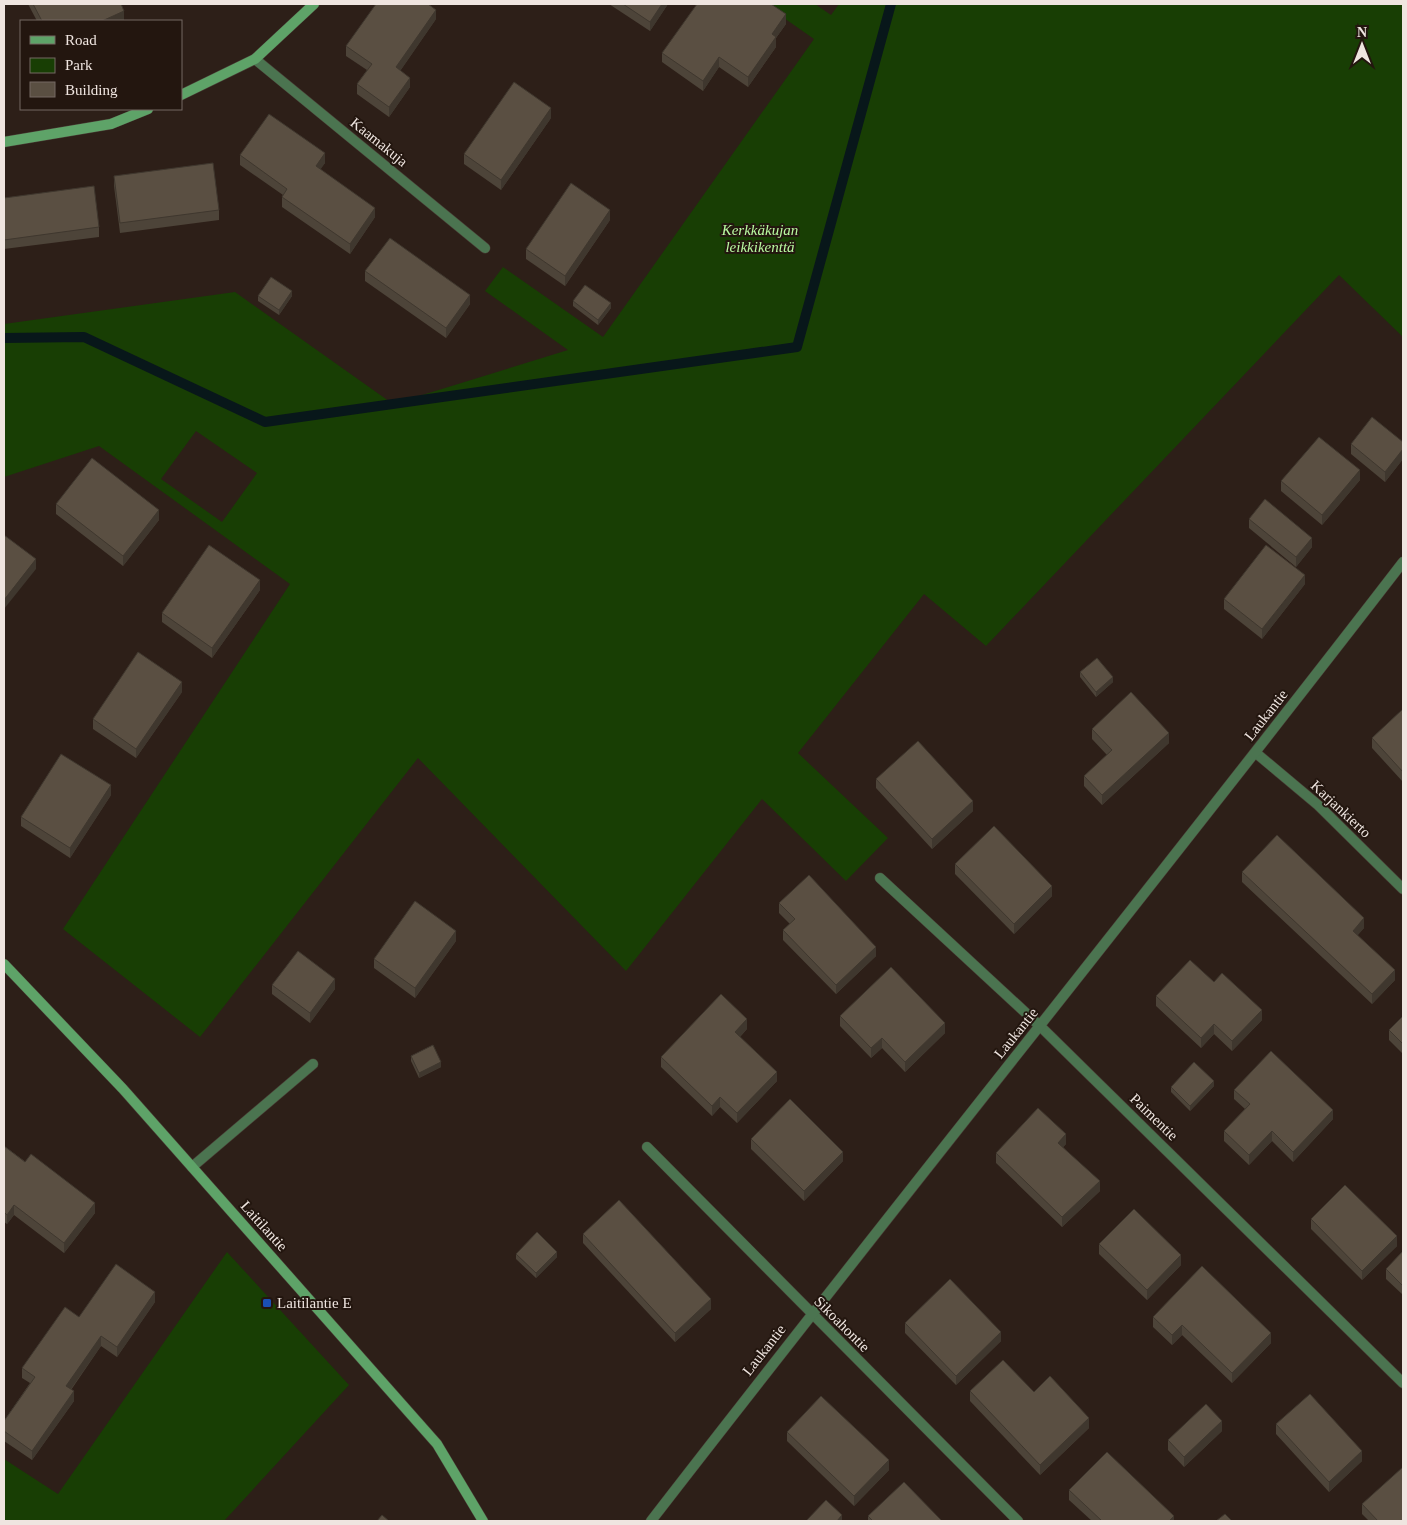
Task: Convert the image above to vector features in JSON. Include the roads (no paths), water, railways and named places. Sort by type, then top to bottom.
[{"type":"street","points":[[182,95],[254,59],[314,4]]},
{"type":"street","name":"Kaamakuja","points":[[254,59],[485,248]]},
{"type":"street","points":[[4,142],[111,124],[146,110]]},
{"type":"street","name":"Laukantie","points":[[651,1521],[811,1314],[1041,1027],[1256,753],[1403,562]]},
{"type":"street","name":"Karjankierto","points":[[1256,753],[1318,805],[1403,889]]},
{"type":"street","name":"Paimentie","points":[[880,878],[1041,1027],[1403,1383]]},
{"type":"street","name":"Laitilantie","points":[[4,964],[123,1089],[436,1444],[483,1521]]},
{"type":"street","points":[[192,1167],[314,1064]]},
{"type":"street","name":"Sikoahontie","points":[[647,1147],[1018,1521]]},
{"type":"waterway","points":[[4,338],[84,337],[265,422],[797,347],[891,4]]},
{"type":"place","name":"Laitilantie E","points":[[267,1303]]},
{"type":"park label","name":"Kerkkäkujan leikkikenttä","points":[[760,238]]}]
